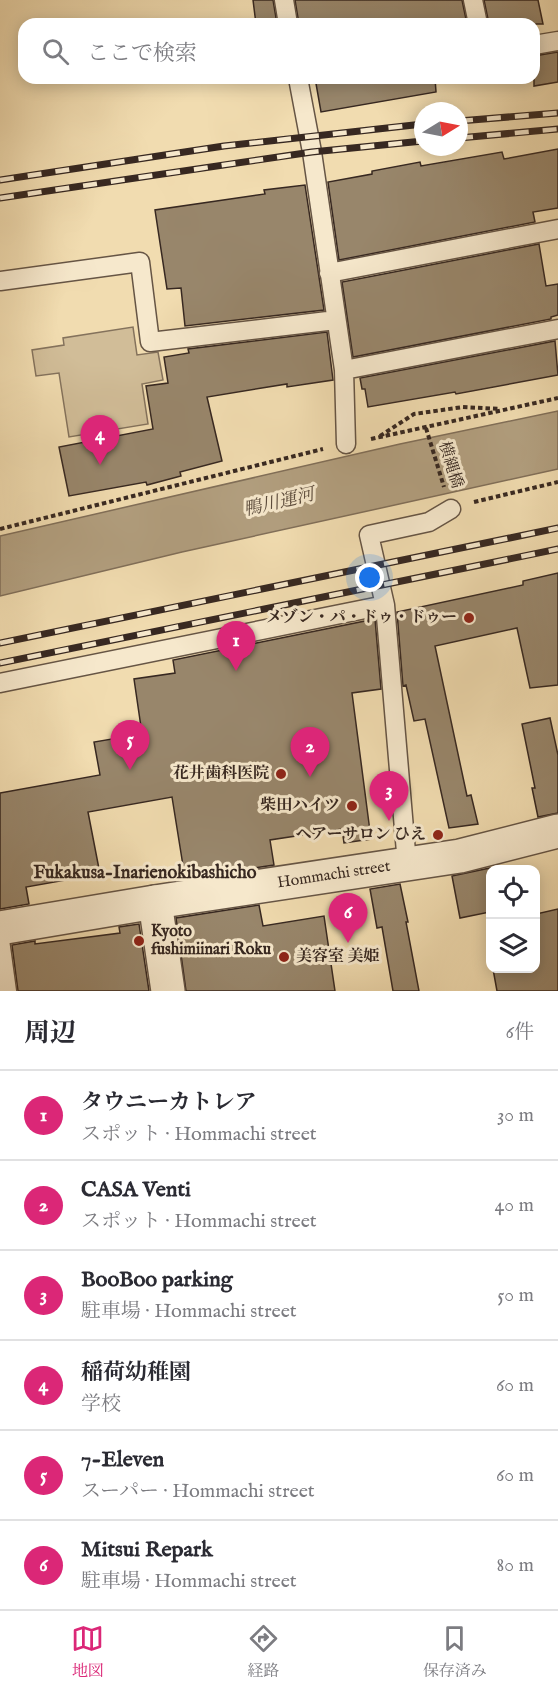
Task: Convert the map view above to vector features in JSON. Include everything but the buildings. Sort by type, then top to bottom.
[{"type":"street","name":"Hommachi street","points":[[0,928],[460,856],[558,831]]},
{"type":"street","points":[[155,902],[168,991]]},
{"type":"lane","points":[[284,0],[287,18]]},
{"type":"lane","points":[[473,0],[477,18]]},
{"type":"lane","points":[[540,44],[558,41]]},
{"type":"lane","points":[[299,84],[312,152],[344,370],[346,444]]},
{"type":"lane","points":[[329,273],[558,229]]},
{"type":"lane","points":[[0,281],[140,262],[150,342],[336,320]]},
{"type":"lane","points":[[344,370],[558,329]]},
{"type":"lane","points":[[407,864],[386,605],[369,535],[429,522],[451,509]]},
{"type":"lane","points":[[0,682],[386,605]]},
{"type":"lane","points":[[0,940],[7,991]]},
{"type":"path","points":[[507,409],[463,408],[414,414],[377,438],[558,398]]},
{"type":"path","name":"横縄橋","points":[[426,428],[451,509]]},
{"type":"path","points":[[0,528],[346,444]]},
{"type":"path","points":[[487,499],[558,482]]},
{"type":"shaded area","points":[[133,327],[137,355],[158,352],[163,380],[142,384],[148,424],[69,437],[59,373],[36,376],[32,350],[64,345],[63,338]]},
{"type":"water","name":"鴨川運河","points":[[558,411],[558,469],[182,552],[0,596],[0,536],[400,444]]},
{"type":"railway","points":[[468,120],[558,113]]},
{"type":"railway","points":[[0,180],[224,146],[414,125]]},
{"type":"railway","points":[[468,137],[558,129]]},
{"type":"railway","points":[[0,198],[312,152],[414,142]]},
{"type":"railway","points":[[0,643],[558,528]]},
{"type":"railway","points":[[0,663],[558,549]]},
{"type":"place","name":"稲荷幼稚園","points":[[100,465]]},
{"type":"place","name":"メゾン・パ・ドゥ・ドゥー","points":[[469,618]]},
{"type":"place","name":"タウニーカトレア","points":[[236,671]]},
{"type":"place","name":"7-Eleven","points":[[130,770]]},
{"type":"place","name":"花井歯科医院","points":[[281,774]]},
{"type":"place","name":"CASA Venti","points":[[310,777]]},
{"type":"place","name":"柴田ハイツ","points":[[352,806]]},
{"type":"place","name":"BooBoo parking","points":[[389,821]]},
{"type":"place","name":"ヘアーサロン ひえ","points":[[438,835]]},
{"type":"place","name":"Kyoto fushimiinari Roku","points":[[139,941]]},
{"type":"place","name":"Mitsui Repark","points":[[348,943]]},
{"type":"place","name":"美容室 美姫","points":[[284,957]]},
{"type":"district","name":"Fukakusa-Inarienokibashicho","points":[[145,873]]}]
